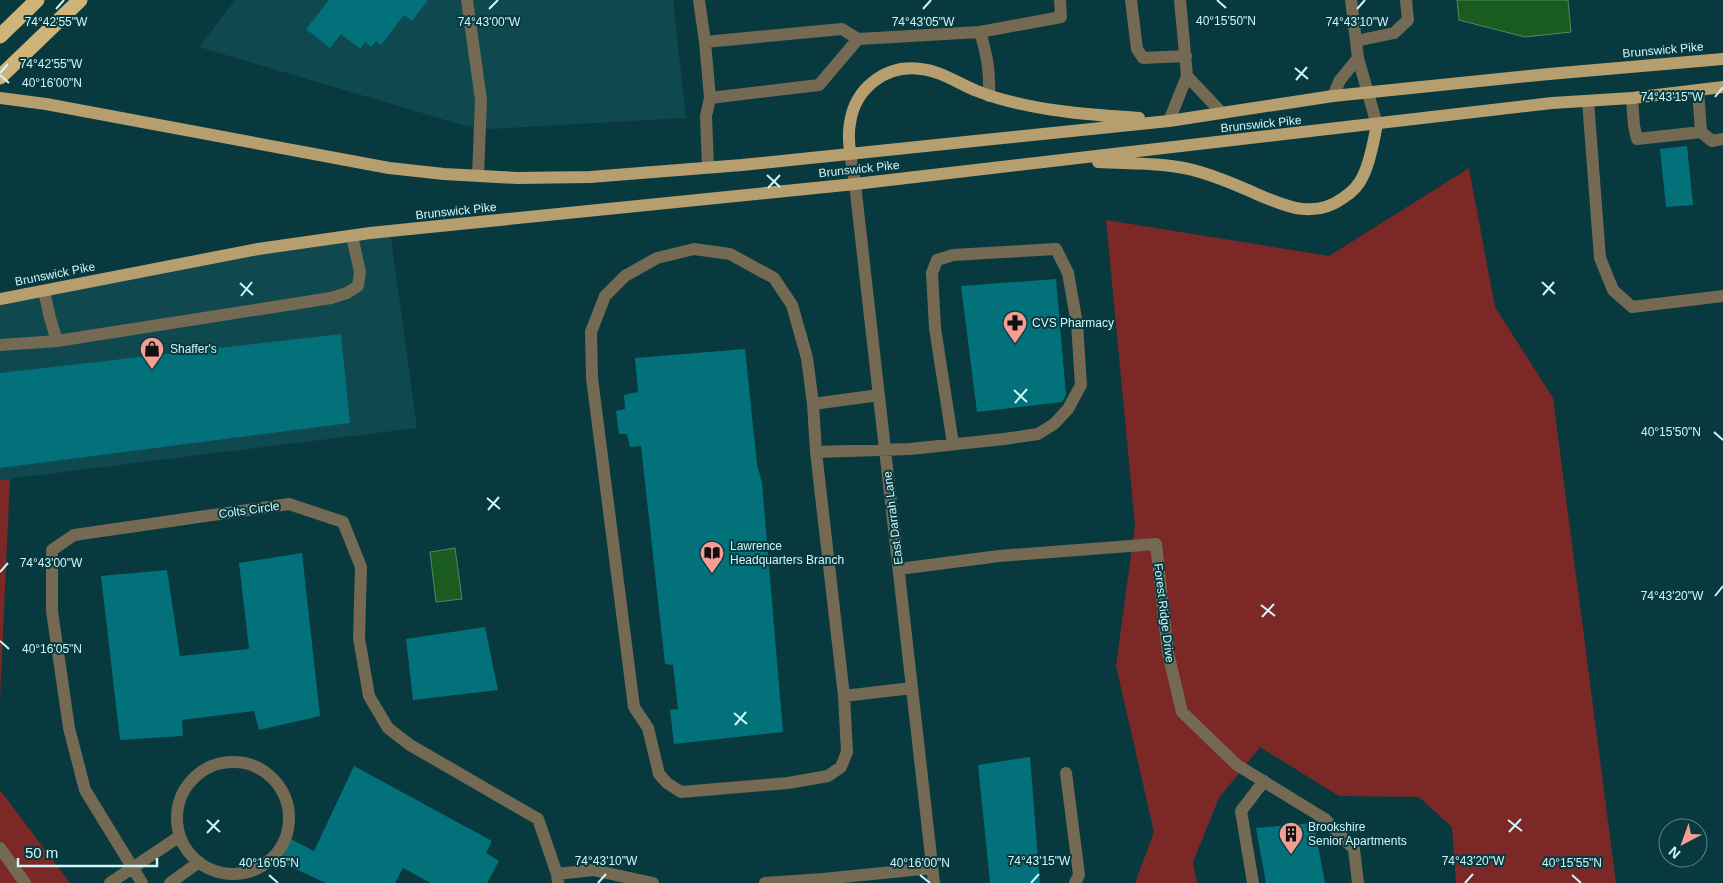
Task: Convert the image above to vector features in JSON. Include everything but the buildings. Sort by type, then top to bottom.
[{"type":"highway","points":[[0,36],[37,0]]},
{"type":"highway","points":[[0,77],[80,0]]},
{"type":"main road","name":"Brunswick Pike","points":[[0,98],[56,106],[389,168],[444,174],[517,178],[590,177],[1169,121],[1334,96],[1549,74],[1723,59]]},
{"type":"main road","points":[[850,153],[849,124],[854,107],[863,92],[874,80],[889,72],[906,68],[938,73],[989,96],[1022,105],[1169,121]]},
{"type":"main road","name":"Brunswick Pike","points":[[0,299],[249,251],[352,236],[782,190],[855,184],[1376,125],[1552,103],[1632,98],[1723,87]]},
{"type":"main road","points":[[1050,161],[1165,165],[1198,171],[1286,206],[1302,210],[1320,209],[1337,203],[1344,198],[1352,192],[1363,178],[1369,161],[1376,125]]},
{"type":"street","points":[[467,0],[481,100],[478,176]]},
{"type":"street","points":[[700,0],[710,98],[706,116],[708,167]]},
{"type":"street","points":[[705,42],[842,28],[858,39],[980,32],[1061,18],[1060,0]]},
{"type":"street","points":[[1132,0],[1137,49],[1143,58],[1186,56]]},
{"type":"street","points":[[1169,121],[1187,76],[1180,0]]},
{"type":"street","points":[[1351,0],[1358,58],[1376,125]]},
{"type":"street","points":[[1356,41],[1394,33],[1408,20],[1406,0]]},
{"type":"street","points":[[980,32],[988,56],[990,72],[989,96]]},
{"type":"street","points":[[710,98],[819,85],[858,39]]},
{"type":"street","points":[[1334,96],[1340,80],[1358,58]]},
{"type":"street","points":[[1187,76],[1222,113]]},
{"type":"street","points":[[1698,90],[1701,132]]},
{"type":"street","points":[[1632,98],[1637,139],[1701,132],[1712,141],[1723,139]]},
{"type":"street","points":[[1588,101],[1600,258],[1613,290],[1632,307],[1723,296]]},
{"type":"street","name":"East Darrah Lane","points":[[850,153],[934,883]]},
{"type":"street","points":[[0,345],[57,341],[322,299],[347,293],[358,286],[360,272],[352,236]]},
{"type":"street","points":[[694,249],[730,254],[774,278],[792,304],[807,358],[813,404],[816,452],[844,696],[847,752],[841,767],[828,776],[788,783],[681,792],[667,783],[659,774],[648,728],[634,707],[592,378],[591,332],[605,296],[625,276],[657,258],[694,249]]},
{"type":"street","points":[[816,452],[910,449],[953,444],[1038,434],[1054,424],[1068,410],[1082,385],[1077,324],[1068,273],[1056,249],[953,255],[937,260],[932,273],[935,328],[953,444]]},
{"type":"street","points":[[44,291],[57,341]]},
{"type":"street","points":[[813,404],[879,395]]},
{"type":"street","name":"Colts Circle","points":[[142,883],[84,790],[69,728],[52,611],[52,550],[74,535],[289,504],[343,522],[361,567],[359,638],[369,696],[388,728],[410,745],[538,819],[558,878]]},
{"type":"street","name":"Forest Ridge Drive","points":[[899,570],[999,556],[1156,544],[1168,653],[1182,712],[1236,765],[1326,818],[1354,849],[1358,883]]},
{"type":"street","points":[[844,696],[912,688]]},
{"type":"street","points":[[222,762],[241,762],[260,768],[275,780],[285,795],[290,812],[288,830],[282,847],[270,861],[254,870],[237,874],[219,872],[202,865],[200,862],[187,848],[180,836],[177,817],[180,798],[190,782],[204,769],[222,762]]},
{"type":"street","points":[[1066,773],[1079,875],[1075,883]]},
{"type":"street","points":[[1253,883],[1241,811],[1264,781]]},
{"type":"street","points":[[110,883],[180,836]]},
{"type":"street","points":[[0,848],[24,883]]},
{"type":"street","points":[[170,883],[200,862]]},
{"type":"street","points":[[765,883],[873,879],[932,868]]},
{"type":"street","points":[[558,878],[593,870],[652,883]]},
{"type":"shaded area","points":[[235,0],[673,0],[686,118],[491,129],[462,125],[199,47]]},
{"type":"shaded area","points":[[1457,0],[1568,0],[1571,32],[1525,37],[1459,20]]},
{"type":"shaded area","points":[[1469,168],[1495,307],[1553,398],[1616,883],[1456,883],[1452,827],[1419,797],[1339,796],[1260,747],[1219,798],[1193,862],[1197,883],[1135,883],[1154,832],[1116,666],[1135,525],[1106,220],[1329,256]]},
{"type":"shaded area","points":[[390,231],[417,428],[0,480],[0,299]]},
{"type":"shaded area","points":[[10,479],[0,699],[0,480]]},
{"type":"shaded area","points":[[455,548],[462,599],[436,602],[430,552]]},
{"type":"shaded area","points":[[0,790],[70,883],[0,883]]},
{"type":"place","name":"CVS Pharmacy","points":[[1015,344]]},
{"type":"place","name":"Shaffer's","points":[[152,370]]},
{"type":"place","name":"Lawrence Headquarters Branch","points":[[712,574]]},
{"type":"place","name":"Brookshire Senior Apartments","points":[[1291,855]]}]
